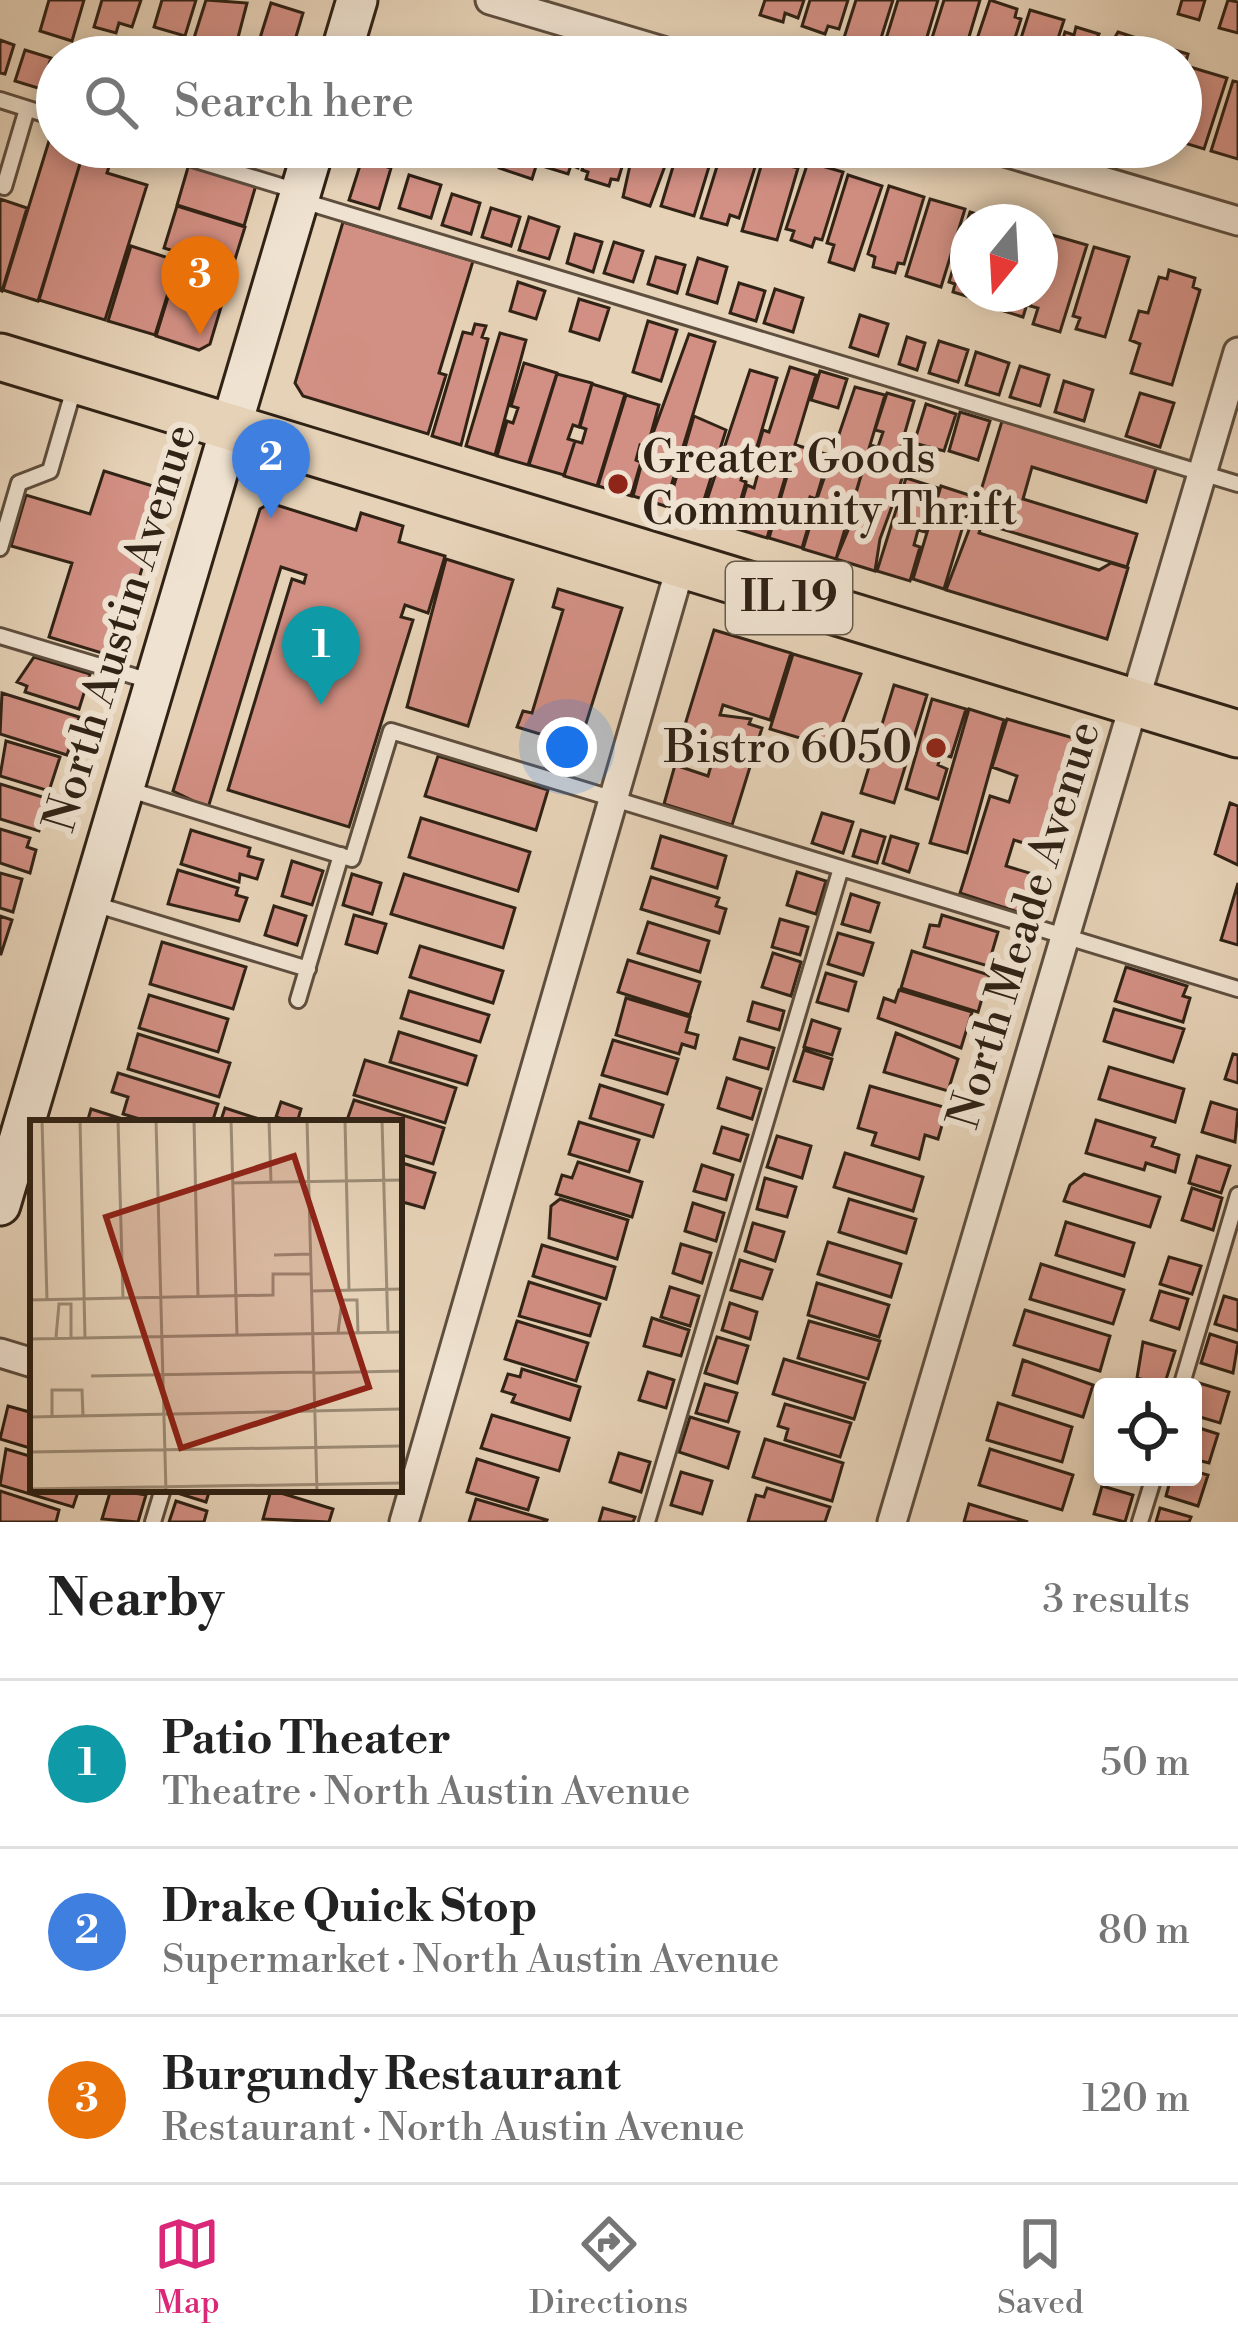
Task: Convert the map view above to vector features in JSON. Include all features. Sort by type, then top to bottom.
[{"type":"main road","name":"IL 19","points":[[0,357],[1238,734]]},
{"type":"street","points":[[346,36],[357,0]]},
{"type":"street","points":[[490,0],[612,36]]},
{"type":"street","name":"North Austin Avenue","points":[[0,1205],[308,168]]},
{"type":"street","points":[[1059,168],[1238,221]]},
{"type":"street","name":"North Meade Avenue","points":[[892,1522],[1238,352]]},
{"type":"street","points":[[404,1522],[408,1478],[682,565]]},
{"type":"street","points":[[0,1353],[30,1362]]},
{"type":"lane","points":[[0,100],[36,112]]},
{"type":"lane","points":[[4,187],[27,109]]},
{"type":"lane","points":[[216,168],[1238,484]]},
{"type":"lane","points":[[0,548],[19,483],[50,471],[76,380]]},
{"type":"lane","points":[[0,636],[155,682]]},
{"type":"lane","points":[[124,788],[352,859],[391,731],[1238,989]]},
{"type":"lane","points":[[298,1000],[341,855]]},
{"type":"lane","points":[[647,1522],[842,868]]},
{"type":"lane","points":[[90,902],[308,969]]},
{"type":"lane","points":[[1183,1378],[1238,1195]]},
{"type":"lane","points":[[1140,1522],[1151,1486]]},
{"type":"lane","points":[[153,1522],[162,1492]]},
{"type":"building","points":[[49,0],[84,0],[73,36],[40,31]]},
{"type":"building","points":[[102,0],[141,0],[132,27],[119,23],[116,33],[94,27]]},
{"type":"building","points":[[162,0],[196,0],[185,36],[154,27]]},
{"type":"building","points":[[206,0],[247,3],[238,36],[195,36]]},
{"type":"building","points":[[765,0],[804,0],[798,18],[785,13],[783,22],[760,15]]},
{"type":"building","points":[[810,0],[848,0],[839,29],[828,26],[825,34],[802,26]]},
{"type":"building","points":[[856,0],[893,0],[882,36],[845,36]]},
{"type":"building","points":[[898,0],[938,0],[927,36],[887,36]]},
{"type":"building","points":[[944,0],[980,0],[969,36],[933,36]]},
{"type":"building","points":[[990,0],[1017,9],[1015,17],[1021,19],[1016,36],[978,36]]},
{"type":"building","points":[[1182,0],[1205,0],[1199,20],[1178,14]]},
{"type":"building","points":[[1228,0],[1238,2],[1238,33],[1219,28]]},
{"type":"building","points":[[271,3],[303,13],[296,36],[261,36]]},
{"type":"building","points":[[1030,10],[1064,20],[1059,36],[1022,36]]},
{"type":"building","points":[[1076,27],[1099,34],[1064,36],[1065,32],[1074,35]]},
{"type":"building","points":[[0,40],[14,45],[5,74],[0,73]]},
{"type":"building","points":[[25,50],[36,53],[36,87],[15,81]]},
{"type":"building","points":[[1202,71],[1227,78],[1202,148]]},
{"type":"building","points":[[1233,81],[1238,82],[1238,159],[1211,151]]},
{"type":"building","points":[[41,168],[79,168],[38,301],[3,290]]},
{"type":"building","points":[[79,168],[109,168],[107,173],[147,185],[105,320],[39,300]]},
{"type":"building","points":[[188,168],[256,185],[244,226],[177,205]]},
{"type":"building","points":[[359,168],[391,168],[379,209],[349,200]]},
{"type":"building","points":[[499,168],[535,168],[532,179]]},
{"type":"building","points":[[622,168],[618,180],[611,179],[609,186],[586,179],[588,172],[582,170]]},
{"type":"building","points":[[629,168],[664,168],[650,206],[623,197]]},
{"type":"building","points":[[673,168],[709,168],[694,216],[661,206]]},
{"type":"building","points":[[716,168],[755,168],[739,218],[730,215],[727,225],[701,218]]},
{"type":"building","points":[[760,168],[798,168],[777,240],[742,231]]},
{"type":"building","points":[[806,168],[843,172],[822,240],[815,238],[812,247],[791,240],[794,231],[786,229]]},
{"type":"building","points":[[409,175],[441,185],[431,218],[399,208]]},
{"type":"building","points":[[848,175],[882,186],[854,270],[829,262],[834,245],[827,243]]},
{"type":"building","points":[[889,186],[924,197],[904,264],[898,263],[895,273],[873,267],[875,257],[868,254]]},
{"type":"building","points":[[452,194],[480,203],[471,234],[442,225]]},
{"type":"building","points":[[0,199],[27,208],[2,291],[0,290]]},
{"type":"building","points":[[930,199],[950,205],[950,258],[941,287],[906,276]]},
{"type":"building","points":[[177,206],[245,227],[232,269],[164,248]]},
{"type":"building","points":[[491,208],[520,217],[511,246],[482,237]]},
{"type":"building","points":[[529,217],[559,227],[549,259],[519,250]]},
{"type":"building","points":[[343,222],[473,261],[439,373],[446,375],[428,434],[303,396],[295,383]]},
{"type":"building","points":[[575,234],[602,242],[593,272],[567,263]]},
{"type":"building","points":[[1058,237],[1087,245],[1060,332],[1033,324],[1037,312],[1058,312]]},
{"type":"building","points":[[614,242],[643,251],[633,282],[604,273]]},
{"type":"building","points":[[131,246],[178,261],[155,335],[108,321]]},
{"type":"building","points":[[1094,247],[1129,257],[1105,337],[1076,329],[1080,318],[1073,316]]},
{"type":"building","points":[[181,255],[232,270],[210,344],[199,350],[156,336]]},
{"type":"building","points":[[656,257],[685,265],[677,293],[648,284]]},
{"type":"building","points":[[698,258],[727,267],[717,303],[687,294]]},
{"type":"building","points":[[1169,270],[1195,278],[1193,287],[1200,290],[1172,385],[1131,373],[1140,344],[1130,340],[1139,311],[1148,313],[1159,277],[1167,279]]},
{"type":"building","points":[[518,282],[545,291],[536,319],[510,311]]},
{"type":"building","points":[[739,283],[765,291],[756,321],[730,313]]},
{"type":"building","points":[[775,289],[803,298],[793,332],[764,323]]},
{"type":"building","points":[[579,299],[609,308],[599,340],[570,331]]},
{"type":"building","points":[[860,315],[888,324],[878,356],[850,347]]},
{"type":"building","points":[[648,321],[677,330],[661,381],[633,372]]},
{"type":"building","points":[[475,324],[486,326],[482,337],[488,339],[461,445],[432,436],[463,332],[472,334]]},
{"type":"building","points":[[500,333],[526,340],[495,455],[466,446]]},
{"type":"building","points":[[689,334],[715,342],[665,506],[633,496],[642,462],[650,465],[655,450],[648,447]]},
{"type":"building","points":[[907,337],[925,343],[917,370],[899,364]]},
{"type":"building","points":[[939,341],[968,350],[958,382],[929,373]]},
{"type":"building","points":[[976,352],[1009,363],[999,395],[966,385]]},
{"type":"building","points":[[524,363],[557,373],[528,465],[497,456],[507,421],[513,423],[518,408],[511,406]]},
{"type":"building","points":[[1020,366],[1049,375],[1040,406],[1010,397]]},
{"type":"building","points":[[790,367],[816,375],[767,538],[734,528],[747,485],[754,488],[758,473],[751,471],[763,430],[769,432]]},
{"type":"building","points":[[750,370],[777,378],[749,474],[743,473],[741,480],[746,482],[733,526],[701,518]]},
{"type":"building","points":[[820,371],[847,379],[838,408],[811,400]]},
{"type":"building","points":[[557,374],[592,383],[579,427],[573,425],[568,439],[575,441],[564,475],[529,465]]},
{"type":"building","points":[[1064,381],[1093,390],[1084,421],[1055,412]]},
{"type":"building","points":[[592,384],[625,394],[597,486],[564,476],[575,441],[582,443],[586,429],[580,427]]},
{"type":"building","points":[[855,387],[885,395],[836,559],[803,549],[813,516],[819,517],[824,501],[817,499]]},
{"type":"building","points":[[887,393],[914,401],[899,453],[910,457],[880,539],[875,571],[836,559],[856,511],[851,510],[870,445],[878,447],[883,432],[875,430]]},
{"type":"building","points":[[1140,393],[1174,403],[1160,447],[1126,436]]},
{"type":"building","points":[[626,395],[659,405],[647,448],[640,445],[636,460],[641,462],[631,496],[598,486]]},
{"type":"building","points":[[926,404],[956,414],[944,451],[914,443]]},
{"type":"building","points":[[960,412],[990,421],[978,460],[949,451]]},
{"type":"building","points":[[694,416],[726,430],[699,516],[668,506]]},
{"type":"building","points":[[1002,421],[1156,468],[1146,502],[1032,467],[1023,499],[1137,534],[1127,567],[972,520]]},
{"type":"building","points":[[796,445],[829,455],[816,499],[810,497],[805,512],[812,514],[802,548],[769,538]]},
{"type":"building","points":[[104,471],[156,487],[163,500],[115,657],[49,637],[72,563],[11,546],[26,495],[90,514]]},
{"type":"building","points":[[906,478],[938,488],[925,532],[918,530],[914,545],[920,547],[910,581],[877,571]]},
{"type":"building","points":[[941,486],[972,496],[944,589],[913,579]]},
{"type":"building","points":[[270,503],[356,530],[361,513],[403,526],[399,542],[445,556],[428,613],[405,605],[401,617],[413,620],[349,827],[228,790],[292,579],[304,583],[306,575],[281,567],[208,808],[173,791],[260,509]]},
{"type":"building","points":[[972,522],[982,524],[979,533],[1099,570],[1111,563],[1128,568],[1107,639],[946,590]]},
{"type":"building","points":[[446,559],[513,580],[468,726],[407,707]]},
{"type":"building","points":[[558,589],[622,608],[579,746],[517,727],[523,711],[532,713],[563,610],[553,607]]},
{"type":"building","points":[[714,630],[791,653],[770,720],[723,705],[720,715],[751,719],[749,724],[762,728],[732,825],[664,804],[675,765],[708,776],[715,752],[680,741]]},
{"type":"building","points":[[793,654],[861,674],[833,748],[770,729]]},
{"type":"building","points":[[34,657],[90,674],[79,709],[25,692],[27,686],[17,682]]},
{"type":"building","points":[[894,685],[927,695],[894,803],[861,793]]},
{"type":"building","points":[[2,693],[79,717],[67,755],[0,734]]},
{"type":"building","points":[[932,699],[966,709],[951,757],[941,754],[938,765],[947,769],[938,799],[906,789]]},
{"type":"building","points":[[969,709],[1004,720],[967,853],[930,843]]},
{"type":"building","points":[[1007,719],[1077,739],[1043,849],[1014,840],[1006,866],[1036,875],[1024,914],[960,893],[990,796],[1009,802],[1017,776],[992,767]]},
{"type":"building","points":[[6,741],[60,757],[49,791],[0,776]]},
{"type":"building","points":[[438,756],[548,790],[536,830],[425,796]]},
{"type":"building","points":[[0,784],[49,799],[39,831],[0,819]]},
{"type":"building","points":[[1230,803],[1238,806],[1238,865],[1215,854]]},
{"type":"building","points":[[822,813],[853,822],[843,853],[812,843]]},
{"type":"building","points":[[421,818],[530,852],[518,891],[409,857]]},
{"type":"building","points":[[0,829],[30,838],[27,847],[36,850],[30,873],[0,863]]},
{"type":"building","points":[[191,830],[250,848],[248,856],[263,860],[257,879],[240,874],[239,882],[181,864]]},
{"type":"building","points":[[861,830],[885,837],[877,863],[853,856]]},
{"type":"building","points":[[661,836],[726,856],[717,888],[652,868]]},
{"type":"building","points":[[891,836],[918,844],[909,872],[883,863]]},
{"type":"building","points":[[292,861],[323,871],[312,905],[282,896]]},
{"type":"building","points":[[178,870],[238,888],[236,895],[247,898],[239,921],[168,904]]},
{"type":"building","points":[[797,872],[826,881],[816,914],[787,905]]},
{"type":"building","points":[[0,873],[22,879],[13,912],[0,908]]},
{"type":"building","points":[[352,874],[381,883],[372,914],[343,905]]},
{"type":"building","points":[[404,874],[515,908],[503,948],[391,914]]},
{"type":"building","points":[[651,877],[719,898],[716,906],[726,909],[719,933],[641,909]]},
{"type":"building","points":[[1238,883],[1238,945],[1221,940]]},
{"type":"building","points":[[851,894],[879,903],[870,932],[842,924]]},
{"type":"building","points":[[274,906],[306,916],[297,945],[265,935]]},
{"type":"building","points":[[354,915],[386,924],[377,953],[346,944]]},
{"type":"building","points":[[942,915],[998,932],[988,966],[924,947],[930,925],[939,926]]},
{"type":"building","points":[[0,916],[12,920],[1,954],[0,954]]},
{"type":"building","points":[[780,919],[808,927],[800,955],[772,947]]},
{"type":"building","points":[[648,922],[709,941],[700,972],[638,953]]},
{"type":"building","points":[[838,933],[873,943],[863,975],[828,964]]},
{"type":"building","points":[[162,942],[246,967],[233,1009],[150,984]]},
{"type":"building","points":[[420,946],[503,971],[493,1003],[410,977]]},
{"type":"building","points":[[912,951],[989,975],[978,1012],[901,988]]},
{"type":"building","points":[[773,953],[801,962],[791,996],[762,987]]},
{"type":"building","points":[[628,960],[700,982],[690,1015],[618,992]]},
{"type":"building","points":[[1126,967],[1187,986],[1183,996],[1190,998],[1183,1022],[1115,1001]]},
{"type":"building","points":[[826,973],[856,982],[848,1011],[817,1002]]},
{"type":"building","points":[[899,990],[972,1012],[961,1048],[878,1018],[884,998],[895,1002]]},
{"type":"building","points":[[409,991],[489,1015],[480,1042],[401,1018]]},
{"type":"building","points":[[149,995],[228,1019],[218,1052],[139,1028]]},
{"type":"building","points":[[626,998],[690,1017],[686,1032],[698,1035],[695,1048],[682,1044],[679,1054],[616,1035]]},
{"type":"building","points":[[753,1002],[784,1011],[779,1030],[748,1021]]},
{"type":"building","points":[[1114,1009],[1184,1029],[1173,1062],[1104,1041]]},
{"type":"building","points":[[812,1020],[840,1029],[832,1055],[804,1047]]},
{"type":"building","points":[[399,1032],[476,1056],[467,1085],[390,1062]]},
{"type":"building","points":[[896,1033],[958,1059],[948,1091],[884,1072]]},
{"type":"building","points":[[138,1034],[230,1063],[219,1097],[128,1069]]},
{"type":"building","points":[[740,1038],[774,1048],[768,1069],[734,1059]]},
{"type":"building","points":[[613,1040],[678,1059],[667,1094],[602,1075]]},
{"type":"building","points":[[804,1050],[832,1059],[823,1089],[794,1081]]},
{"type":"building","points":[[1233,1054],[1238,1055],[1238,1083],[1225,1079]]},
{"type":"building","points":[[365,1060],[456,1088],[445,1123],[354,1095]]},
{"type":"building","points":[[1109,1067],[1184,1089],[1175,1122],[1099,1099]]},
{"type":"building","points":[[118,1073],[218,1104],[213,1120],[143,1120],[123,1114],[128,1097],[112,1092]]},
{"type":"building","points":[[727,1078],[761,1089],[752,1119],[718,1108]]},
{"type":"building","points":[[600,1085],[663,1105],[653,1137],[590,1118]]},
{"type":"building","points":[[870,1086],[947,1108],[938,1139],[925,1135],[919,1159],[872,1145],[876,1133],[858,1128]]},
{"type":"building","points":[[354,1100],[444,1128],[433,1164],[402,1155],[402,1120],[347,1120]]},
{"type":"building","points":[[281,1102],[301,1109],[298,1120],[276,1117]]},
{"type":"building","points":[[1211,1102],[1238,1110],[1235,1142],[1202,1132]]},
{"type":"building","points":[[225,1108],[256,1118],[255,1120],[221,1120]]},
{"type":"building","points":[[91,1109],[126,1120],[88,1120]]},
{"type":"building","points":[[1096,1120],[1155,1138],[1152,1146],[1179,1155],[1175,1172],[1146,1163],[1144,1170],[1086,1153]]},
{"type":"building","points":[[579,1122],[639,1140],[629,1172],[569,1154]]},
{"type":"building","points":[[722,1127],[748,1135],[740,1161],[714,1153]]},
{"type":"building","points":[[777,1136],[811,1146],[802,1178],[767,1167]]},
{"type":"building","points":[[845,1153],[923,1177],[913,1211],[834,1187]]},
{"type":"building","points":[[1197,1156],[1230,1166],[1221,1193],[1189,1183]]},
{"type":"building","points":[[578,1162],[642,1182],[632,1217],[556,1194],[562,1175],[572,1178]]},
{"type":"building","points":[[402,1163],[435,1173],[424,1208],[402,1202]]},
{"type":"building","points":[[702,1165],[733,1175],[726,1200],[694,1191]]},
{"type":"building","points":[[1084,1174],[1160,1197],[1150,1227],[1064,1201],[1070,1185]]},
{"type":"building","points":[[765,1178],[796,1187],[787,1217],[757,1209]]},
{"type":"building","points":[[1192,1188],[1222,1198],[1213,1230],[1182,1220]]},
{"type":"building","points":[[560,1199],[628,1220],[617,1259],[549,1238],[551,1206]]},
{"type":"building","points":[[849,1199],[916,1219],[906,1253],[839,1232]]},
{"type":"building","points":[[693,1203],[724,1213],[716,1241],[685,1231]]},
{"type":"building","points":[[1066,1222],[1134,1243],[1124,1276],[1056,1255]]},
{"type":"building","points":[[753,1223],[784,1232],[775,1261],[745,1251]]},
{"type":"building","points":[[828,1242],[901,1264],[891,1297],[818,1274]]},
{"type":"building","points":[[681,1244],[711,1253],[702,1283],[673,1273]]},
{"type":"building","points":[[542,1245],[615,1267],[606,1299],[533,1276]]},
{"type":"building","points":[[1169,1257],[1201,1266],[1192,1294],[1160,1284]]},
{"type":"building","points":[[740,1260],[772,1270],[762,1299],[731,1290]]},
{"type":"building","points":[[1041,1264],[1124,1290],[1113,1324],[1030,1299]]},
{"type":"building","points":[[529,1282],[600,1304],[590,1336],[519,1316]]},
{"type":"building","points":[[817,1283],[889,1305],[879,1337],[808,1315]]},
{"type":"building","points":[[670,1287],[699,1296],[690,1326],[661,1317]]},
{"type":"building","points":[[1160,1291],[1188,1299],[1179,1329],[1151,1320]]},
{"type":"building","points":[[1224,1296],[1238,1300],[1238,1331],[1215,1324]]},
{"type":"building","points":[[730,1303],[757,1312],[750,1339],[722,1330]]},
{"type":"building","points":[[1025,1310],[1110,1336],[1100,1371],[1014,1345]]},
{"type":"building","points":[[652,1318],[689,1330],[681,1356],[644,1346]]},
{"type":"building","points":[[517,1321],[588,1343],[576,1381],[505,1359]]},
{"type":"building","points":[[809,1321],[880,1341],[868,1379],[798,1358]]},
{"type":"building","points":[[1210,1334],[1238,1343],[1233,1373],[1201,1363]]},
{"type":"building","points":[[717,1337],[748,1346],[737,1383],[705,1373]]},
{"type":"building","points":[[1143,1342],[1175,1351],[1167,1378],[1137,1378]]},
{"type":"building","points":[[784,1359],[865,1383],[854,1419],[773,1394]]},
{"type":"building","points":[[1023,1360],[1093,1385],[1083,1417],[1013,1395]]},
{"type":"building","points":[[522,1369],[580,1387],[570,1420],[512,1402],[515,1395],[502,1391],[508,1374],[520,1377]]},
{"type":"building","points":[[648,1372],[674,1380],[666,1408],[639,1400]]},
{"type":"building","points":[[705,1384],[737,1393],[728,1422],[696,1413]]},
{"type":"building","points":[[1202,1384],[1229,1392],[1220,1423],[1202,1418]]},
{"type":"building","points":[[998,1403],[1072,1427],[1062,1462],[987,1440]]},
{"type":"building","points":[[785,1404],[851,1423],[840,1457],[785,1440],[788,1429],[778,1426]]},
{"type":"building","points":[[8,1406],[30,1412],[30,1448],[0,1439]]},
{"type":"building","points":[[492,1415],[569,1438],[559,1471],[481,1448]]},
{"type":"building","points":[[690,1417],[739,1432],[728,1468],[679,1452]]},
{"type":"building","points":[[1202,1429],[1218,1434],[1209,1463],[1202,1461]]},
{"type":"building","points":[[765,1439],[843,1463],[832,1501],[753,1477]]},
{"type":"building","points":[[6,1449],[30,1456],[30,1492],[78,1492],[73,1507],[0,1485]]},
{"type":"building","points":[[990,1449],[1073,1475],[1062,1510],[979,1485]]},
{"type":"building","points":[[619,1453],[650,1462],[641,1492],[610,1482]]},
{"type":"building","points":[[477,1459],[538,1478],[528,1510],[467,1492]]},
{"type":"building","points":[[681,1472],[712,1481],[702,1514],[671,1505]]},
{"type":"building","points":[[1202,1473],[1208,1475],[1198,1506],[1166,1496],[1169,1486],[1202,1486]]},
{"type":"building","points":[[1102,1486],[1133,1495],[1125,1522],[1094,1514]]},
{"type":"building","points":[[767,1488],[830,1507],[825,1522],[748,1522],[756,1495],[764,1497]]},
{"type":"building","points":[[0,1491],[59,1510],[56,1522],[0,1522]]},
{"type":"building","points":[[110,1492],[146,1495],[138,1522],[102,1519]]},
{"type":"building","points":[[177,1492],[209,1492],[206,1502]]},
{"type":"building","points":[[270,1492],[333,1509],[329,1522],[263,1519]]},
{"type":"building","points":[[476,1499],[547,1520],[469,1522]]},
{"type":"building","points":[[176,1501],[207,1511],[204,1522],[169,1522]]},
{"type":"building","points":[[969,1504],[1028,1522],[964,1522]]},
{"type":"building","points":[[603,1508],[635,1517],[633,1522],[599,1522]]},
{"type":"building","points":[[1160,1508],[1191,1517],[1189,1522],[1156,1522]]},
{"type":"place","name":"Burgundy Restaurant","points":[[200,335]]},
{"type":"place","name":"Greater Goods Community Thrift","points":[[618,484]]},
{"type":"place","name":"Drake Quick Stop","points":[[271,518]]},
{"type":"place","name":"Patio Theater","points":[[321,705]]},
{"type":"place","name":"Bistro 6050","points":[[936,748]]}]
